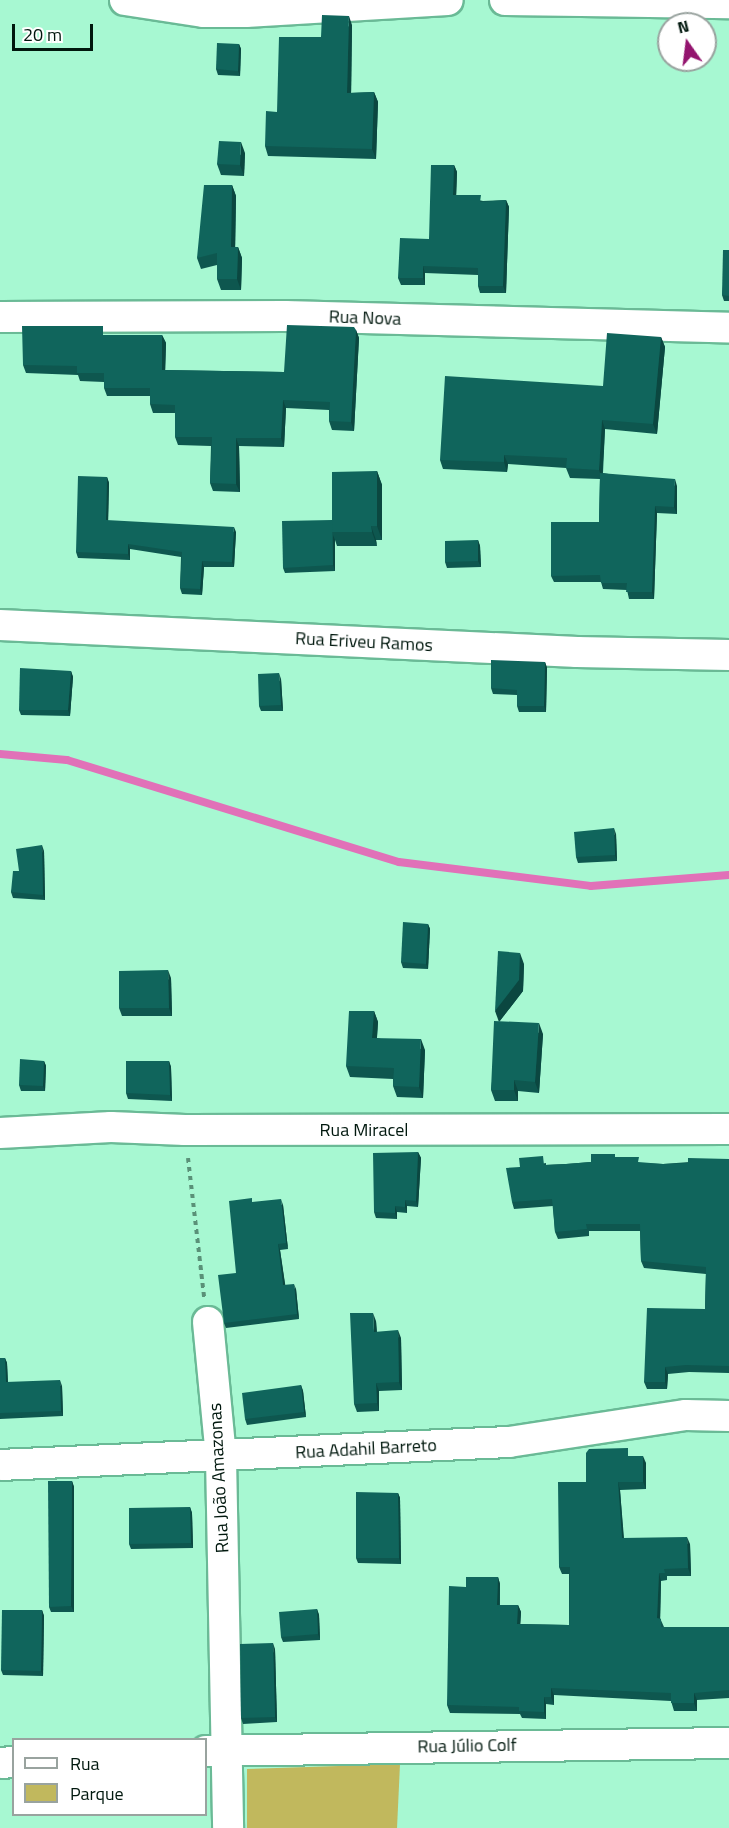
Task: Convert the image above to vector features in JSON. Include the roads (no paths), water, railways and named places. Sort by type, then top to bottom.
[{"type":"street","points":[[125,0],[203,12],[246,12],[448,0]]},
{"type":"street","points":[[505,0],[729,3]]},
{"type":"street","name":"Rua Nova","points":[[0,317],[285,316],[729,328]]},
{"type":"street","name":"Rua Eriveu Ramos","points":[[0,625],[578,652],[729,655]]},
{"type":"street","name":"Rua Miracel","points":[[0,1133],[111,1127],[186,1130],[729,1129]]},
{"type":"street","name":"Rua João Amazonas","points":[[208,1322],[221,1457],[217,1750],[228,1828]]},
{"type":"street","name":"Rua Adahil Barreto","points":[[0,1465],[221,1457],[509,1442],[686,1415],[729,1416]]},
{"type":"street","name":"Rua Júlio Colf","points":[[217,1750],[729,1743]]},
{"type":"waterway","points":[[0,754],[67,760],[399,862],[591,886],[729,875]]}]
